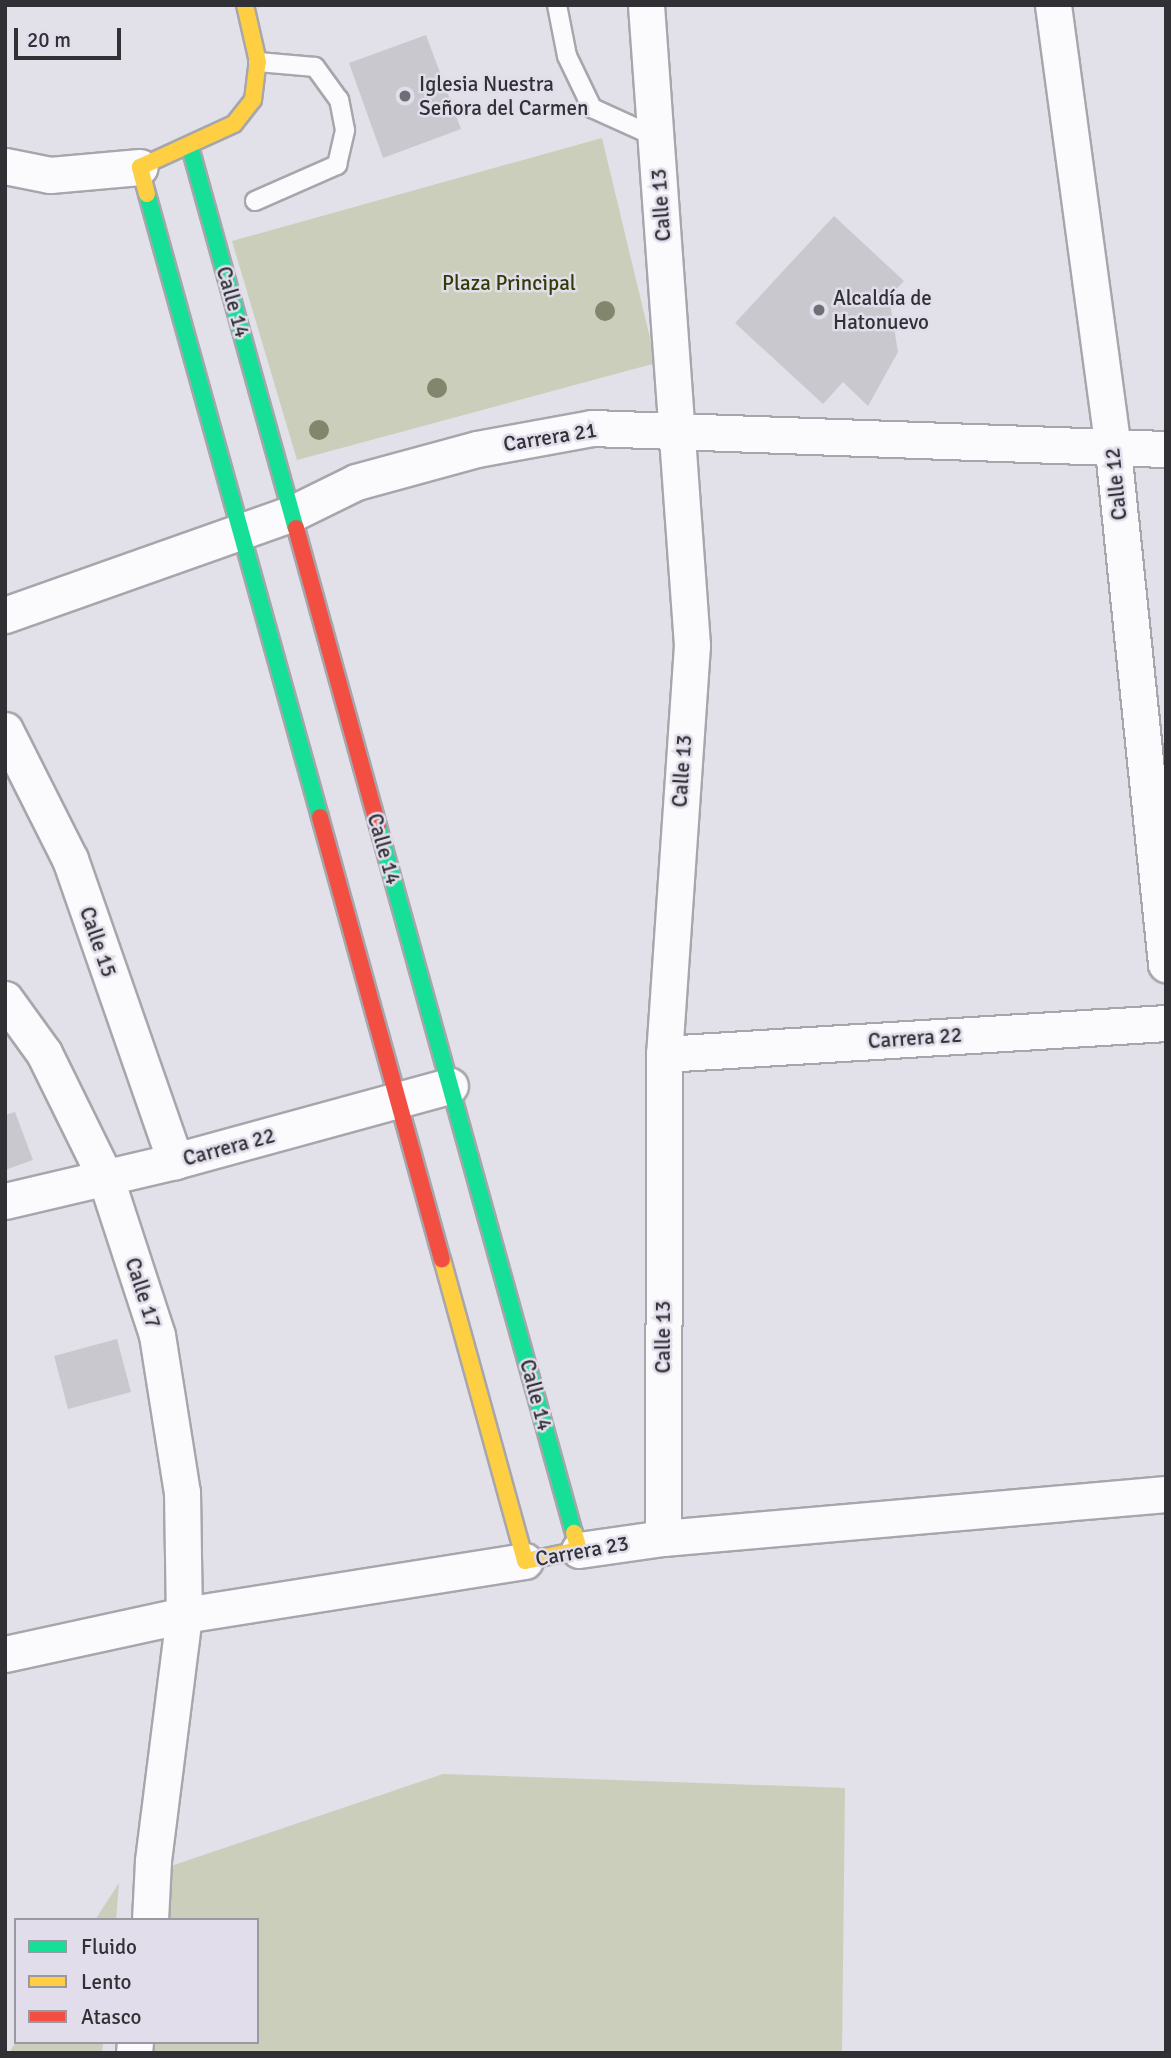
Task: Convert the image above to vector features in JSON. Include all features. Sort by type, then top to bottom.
[{"type":"street","points":[[5,166],[50,175],[140,167],[190,147],[234,124],[253,100],[257,62],[245,5]]},
{"type":"street","name":"Calle 13","points":[[646,5],[692,645],[664,1054],[663,1538]]},
{"type":"street","name":"Calle 12","points":[[1053,5],[1113,450],[1166,964]]},
{"type":"street","name":"Calle 14","points":[[190,147],[579,1550]]},
{"type":"street","points":[[140,167],[525,1561]]},
{"type":"street","name":"Carrera 21","points":[[5,615],[291,514],[356,482],[477,449],[592,428],[1113,450],[1166,449]]},
{"type":"street","name":"Calle 15","points":[[5,730],[70,859],[175,1161]]},
{"type":"street","name":"Calle 17","points":[[5,999],[44,1053],[106,1179],[157,1335],[182,1492],[184,1615],[165,1791],[153,1860],[150,1918]]},
{"type":"street","name":"Carrera 22","points":[[664,1054],[1166,1023]]},
{"type":"street","name":"Carrera 22","points":[[5,1201],[106,1179],[450,1086]]},
{"type":"street","name":"Carrera 23","points":[[5,1654],[184,1615],[663,1538],[1166,1494]]},
{"type":"lane","points":[[557,5],[567,56],[592,108],[656,137]]},
{"type":"lane","points":[[255,201],[337,164],[345,130],[339,100],[315,67],[257,62]]},
{"type":"green space","name":"Plaza Principal","points":[[602,138],[656,363],[297,460],[232,241]]},
{"type":"green space","points":[[443,1774],[845,1788],[842,2053],[145,2053],[147,2044],[259,2044],[259,1918],[165,1918],[168,1867]]},
{"type":"green space","points":[[119,1883],[116,1918],[96,1918]]},
{"type":"green space","points":[[15,2044],[103,2044],[102,2053],[9,2053]]},
{"type":"building","name":"Iglesia Nuestra Señora del Carmen","points":[[426,35],[461,129],[383,158],[349,63]]},
{"type":"building","name":"Alcaldía de Hatonuevo","points":[[834,216],[904,281],[889,297],[898,352],[868,406],[843,382],[823,404],[735,323]]},
{"type":"building","points":[[15,1112],[33,1160],[5,1170],[5,1115]]},
{"type":"building","points":[[117,1339],[131,1392],[68,1409],[54,1356]]},
{"type":"traffic: fast","points":[[190,147],[296,528]]},
{"type":"traffic: fast","points":[[147,194],[320,817]]},
{"type":"traffic: fast","points":[[378,826],[574,1533]]},
{"type":"traffic: slow","points":[[147,194],[140,167],[234,124],[253,100],[258,62],[245,5]]},
{"type":"traffic: slow","points":[[442,1259],[525,1561],[579,1550],[574,1533]]},
{"type":"traffic: jam","points":[[296,528],[378,826]]},
{"type":"traffic: jam","points":[[320,817],[442,1259]]},
{"type":"place","name":"Iglesia Nuestra Señora del Carmen","points":[[405,96]]},
{"type":"place","name":"Alcaldía de Hatonuevo","points":[[819,310]]}]
